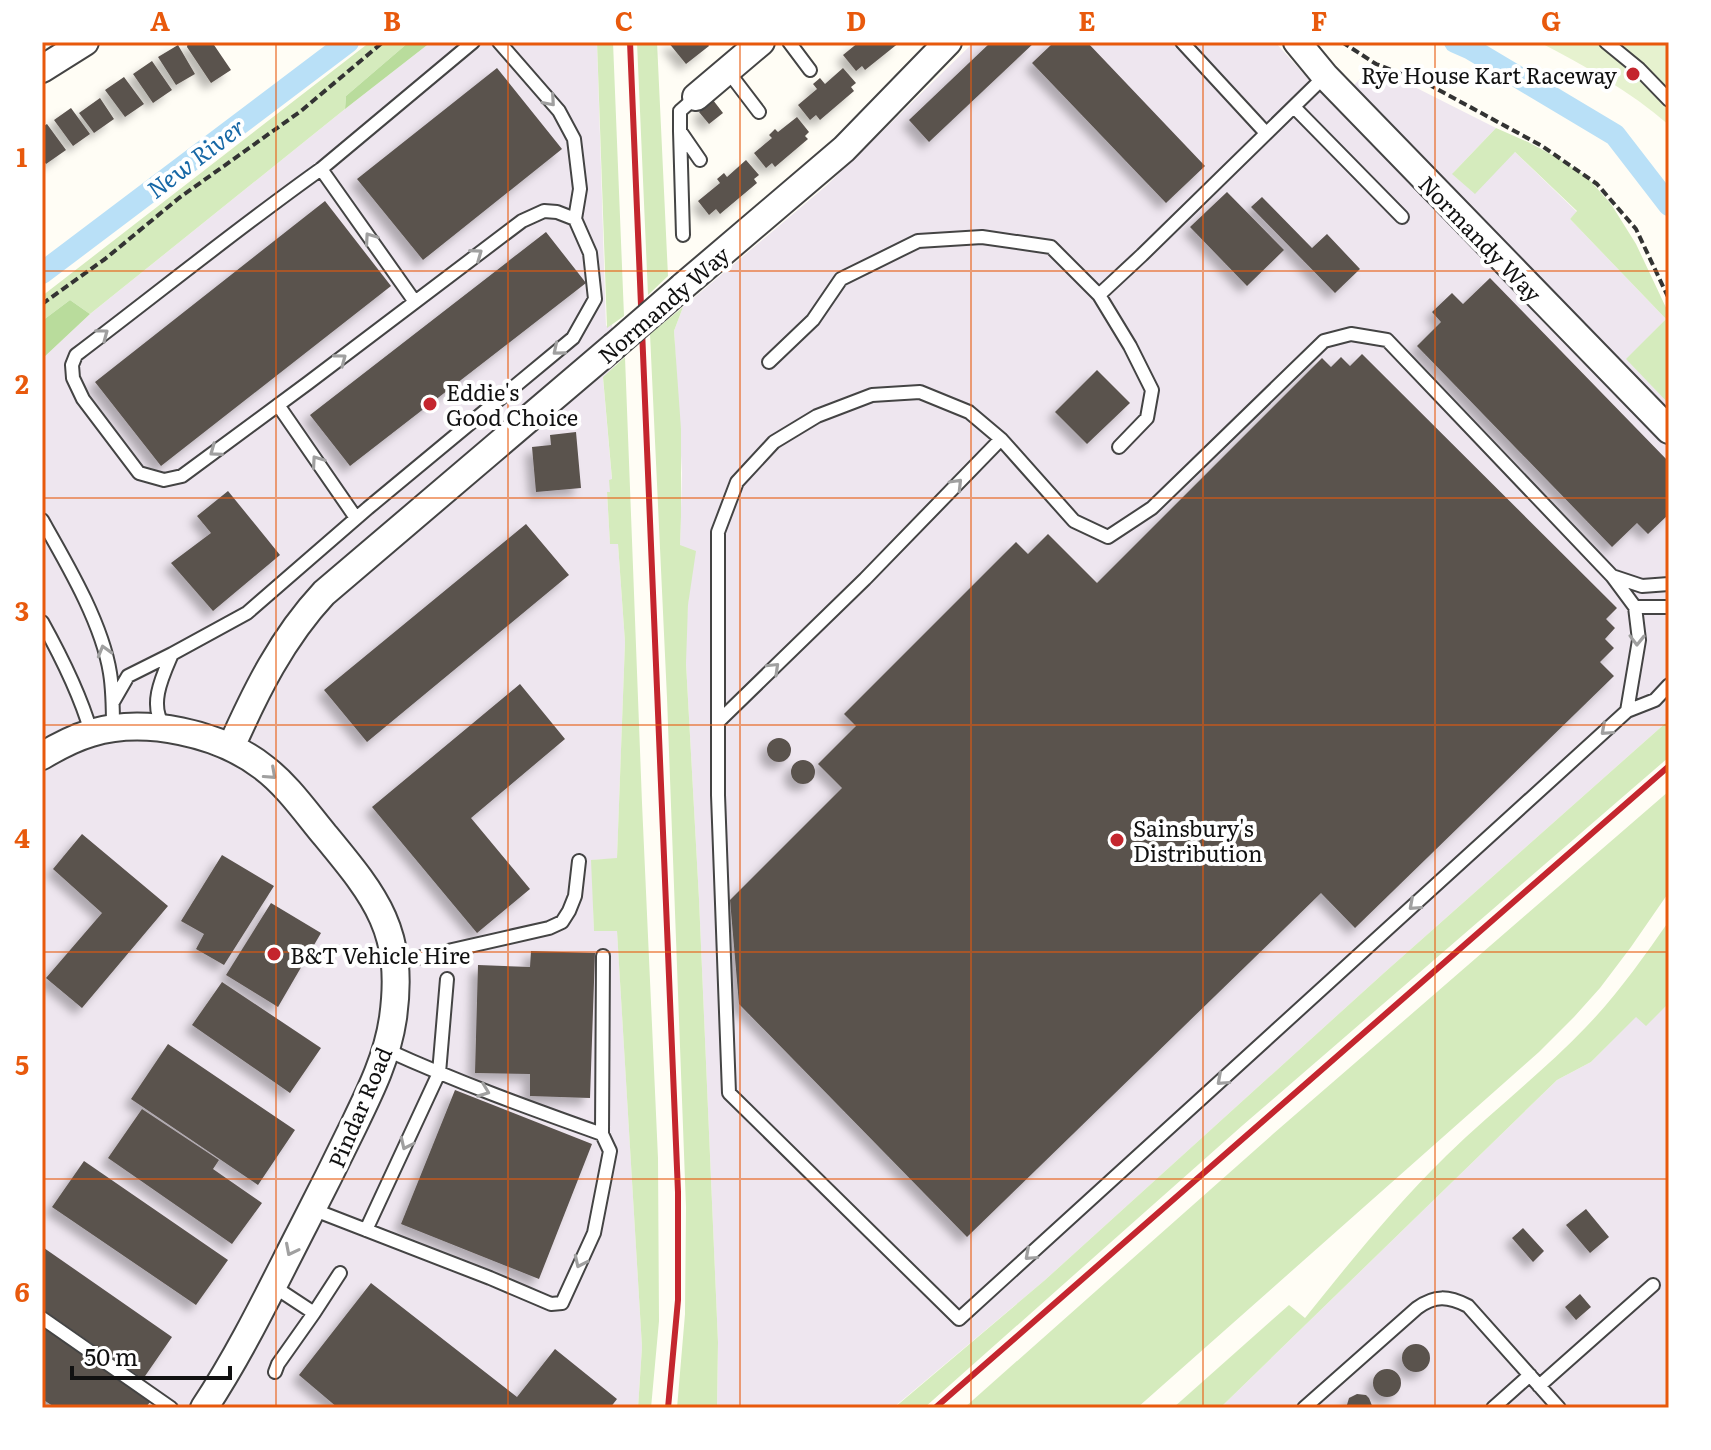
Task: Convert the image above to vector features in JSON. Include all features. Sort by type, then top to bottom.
[{"type":"street","points":[[42,69],[85,42]]},
{"type":"street","points":[[696,97],[761,42]]},
{"type":"street","name":"Normandy Way","points":[[231,747],[279,651],[304,614],[324,593],[844,149],[948,42]]},
{"type":"street","name":"Normandy Way","points":[[1297,42],[1325,76],[1487,245],[1669,430]]},
{"type":"street","name":"Pindar Road","points":[[44,751],[102,730],[134,726],[186,732],[231,747],[266,768],[281,784],[362,881],[383,914],[389,932],[395,963],[395,992],[387,1050],[376,1079],[249,1333],[204,1408]]},
{"type":"lane","points":[[473,42],[321,169],[76,355],[72,365],[73,378],[83,399],[139,473],[164,480],[182,476],[522,221],[544,211],[575,219]]},
{"type":"lane","points":[[102,730],[128,676],[247,613],[573,338],[595,299],[590,253],[575,219],[580,189],[574,139],[559,111],[499,42]]},
{"type":"lane","points":[[789,42],[810,70]]},
{"type":"lane","points":[[1182,42],[1266,133]]},
{"type":"lane","points":[[1606,42],[1639,69],[1669,100]]},
{"type":"lane","points":[[727,70],[759,112]]},
{"type":"lane","points":[[1099,295],[1325,76]]},
{"type":"lane","points":[[683,235],[680,111],[696,97]]},
{"type":"lane","points":[[1294,107],[1402,217]]},
{"type":"lane","points":[[680,131],[700,160]]},
{"type":"lane","points":[[321,169],[415,302]]},
{"type":"lane","points":[[769,362],[813,320],[841,279],[918,241],[982,237],[1051,247],[1099,295],[1152,390],[1147,418],[1119,447]]},
{"type":"lane","points":[[1627,711],[1639,640],[1635,607],[1612,576],[1387,340],[1351,334],[1324,341],[1152,508],[1108,537],[1074,521],[1001,439],[969,412],[920,392],[872,395],[817,416],[774,442],[737,482],[718,532],[718,795],[729,1093],[959,1319],[1627,711],[1655,700],[1669,685]]},
{"type":"lane","points":[[278,405],[356,518]]},
{"type":"lane","points":[[718,722],[865,579],[1001,439]]},
{"type":"lane","points":[[42,520],[71,572],[101,639],[110,670],[113,702]]},
{"type":"lane","points":[[1612,576],[1642,586],[1669,584]]},
{"type":"lane","points":[[1635,607],[1669,607]]},
{"type":"lane","points":[[42,622],[83,705],[102,730]]},
{"type":"lane","points":[[169,730],[160,723],[157,704],[160,682],[172,654]]},
{"type":"lane","points":[[395,963],[549,928],[562,922],[575,896],[579,861]]},
{"type":"lane","points":[[312,1209],[551,1304],[562,1303],[594,1233],[610,1151],[602,1134],[603,956]]},
{"type":"lane","points":[[366,1230],[439,1073],[447,979]]},
{"type":"lane","points":[[387,1050],[517,1104],[602,1134]]},
{"type":"lane","points":[[275,1372],[340,1273]]},
{"type":"lane","points":[[1539,1386],[1653,1285]]},
{"type":"lane","points":[[273,1286],[314,1313]]},
{"type":"lane","points":[[1304,1408],[1417,1308],[1427,1301],[1440,1298],[1455,1299],[1468,1306],[1559,1408]]},
{"type":"lane","points":[[42,1318],[171,1408]]},
{"type":"lane","points":[[1493,1408],[1530,1375]]},
{"type":"path","points":[[42,304],[105,259],[179,198],[301,111],[383,42]]},
{"type":"path","points":[[1342,42],[1376,64],[1426,83],[1542,146],[1597,184],[1636,229],[1669,299]]},
{"type":"shaded area","points":[[431,42],[597,42],[606,326],[612,323],[615,367],[603,378],[612,480],[610,492],[607,493],[610,543],[618,544],[625,642],[617,859],[592,860],[594,931],[617,930],[642,1347],[638,1408],[42,1408],[42,359],[90,314]]},
{"type":"shaded area","points":[[974,42],[1275,42],[1333,106],[1373,66],[1496,128],[1453,173],[1515,152],[1577,212],[1570,219],[1666,319],[1627,359],[1669,404],[1669,720],[1045,1280],[893,1408],[717,1408],[718,1342],[686,663],[690,579],[680,545],[682,473],[674,331],[683,307],[826,186]]},
{"type":"shaded area","points":[[1669,1003],[1669,1408],[1220,1408],[1557,1080],[1591,1062],[1636,1016],[1646,1025]]},
{"type":"green space","points":[[370,42],[409,42],[346,96],[345,109],[90,314],[70,300],[42,321],[42,296]]},
{"type":"green space","points":[[409,42],[431,42],[345,109],[346,96]]},
{"type":"green space","points":[[597,42],[613,42],[624,316],[607,328]]},
{"type":"green space","points":[[637,42],[657,42],[668,276],[648,295]]},
{"type":"green space","name":"Rye House Kart Raceway","points":[[1539,42],[1669,42],[1669,125],[1607,80]]},
{"type":"green space","points":[[1496,128],[1558,158],[1587,177],[1611,204],[1636,244],[1669,314],[1669,404],[1626,359],[1666,319],[1570,219],[1577,211],[1515,152],[1475,194],[1452,174]]},
{"type":"green space","points":[[70,300],[90,314],[42,359],[42,321]]},
{"type":"green space","points":[[683,307],[674,331],[681,429],[680,545],[696,551],[688,605],[686,663],[718,1342],[717,1408],[677,1408],[685,1314],[686,1207],[650,334]]},
{"type":"green space","points":[[625,357],[658,1158],[659,1321],[651,1408],[638,1408],[642,1347],[617,931],[594,931],[591,860],[617,858],[625,642],[618,544],[610,544],[607,492],[610,492],[609,480],[612,479],[603,377]]},
{"type":"green space","points":[[1669,720],[1669,757],[1243,1125],[924,1408],[894,1408],[1045,1280]]},
{"type":"green space","points":[[1669,791],[1669,892],[1600,988],[1539,1052],[1137,1408],[964,1408],[1273,1134]]},
{"type":"green space","points":[[1669,921],[1669,1003],[1646,1026],[1636,1017],[1591,1062],[1557,1080],[1220,1408],[1173,1408],[1289,1305],[1305,1318],[1427,1175],[1597,1015]]},
{"type":"building","points":[[188,42],[212,42],[231,70],[211,83],[187,47]]},
{"type":"building","points":[[668,42],[707,42],[709,46],[686,64]]},
{"type":"building","points":[[859,42],[900,42],[865,70],[862,66],[856,71],[843,55]]},
{"type":"building","points":[[991,42],[1035,42],[929,142],[909,120]]},
{"type":"building","points":[[1050,42],[1087,42],[1205,166],[1166,203],[1032,63],[1052,44]]},
{"type":"building","points":[[178,45],[195,74],[176,85],[158,57]]},
{"type":"building","points":[[152,61],[172,90],[153,103],[133,74]]},
{"type":"building","points":[[497,68],[562,149],[423,260],[357,179]]},
{"type":"building","points":[[843,68],[856,83],[851,87],[854,91],[820,120],[816,115],[810,120],[798,105],[817,89],[813,84],[820,78],[825,84]]},
{"type":"building","points":[[124,77],[144,104],[125,117],[105,90]]},
{"type":"building","points":[[100,98],[114,119],[94,133],[79,113]]},
{"type":"building","points":[[713,100],[723,113],[709,124],[699,112]]},
{"type":"building","points":[[71,108],[90,134],[73,146],[54,120]]},
{"type":"building","points":[[797,117],[809,132],[805,136],[808,139],[775,167],[772,163],[766,168],[754,153],[772,138],[769,135],[775,129],[778,132]]},
{"type":"building","points":[[47,124],[66,150],[46,164],[42,158],[42,127]]},
{"type":"building","points":[[746,160],[759,175],[754,179],[757,183],[720,214],[716,209],[709,215],[698,201],[720,183],[717,179],[724,173],[727,177]]},
{"type":"building","points":[[1227,192],[1284,250],[1247,286],[1190,227]]},
{"type":"building","points":[[1262,197],[1312,248],[1327,234],[1360,269],[1335,293],[1251,207]]},
{"type":"building","points":[[325,201],[391,286],[161,466],[95,382]]},
{"type":"building","points":[[546,232],[586,283],[350,466],[310,415]]},
{"type":"building","points":[[1490,278],[1669,462],[1669,514],[1648,534],[1637,523],[1612,547],[1417,346],[1441,322],[1432,312],[1452,293],[1463,304]]},
{"type":"building","name":"Sainsbury's Distribution","points":[[1362,354],[1617,608],[1606,619],[1615,628],[1605,639],[1614,648],[1600,662],[1614,676],[1355,928],[1321,893],[967,1237],[739,1004],[730,900],[842,788],[818,764],[856,726],[844,714],[1016,542],[1028,554],[1048,534],[1097,583],[1322,358],[1331,367],[1341,357],[1350,366]]},
{"type":"building","points":[[1097,370],[1130,403],[1087,444],[1055,412]]},
{"type":"building","points":[[576,432],[581,488],[536,492],[532,447],[551,445],[550,435]]},
{"type":"building","points":[[228,491],[280,555],[213,611],[171,563],[211,533],[197,516]]},
{"type":"building","points":[[526,524],[569,575],[367,742],[324,690]]},
{"type":"building","points":[[520,684],[565,739],[471,818],[530,889],[477,933],[372,807]]},
{"type":"building","points":[[779,738],[790,745],[791,750],[784,761],[779,762],[768,755],[767,750],[774,739]]},
{"type":"building","points":[[803,760],[814,767],[815,772],[808,783],[803,784],[792,777],[791,772],[798,761]]},
{"type":"building","points":[[82,834],[168,906],[82,1008],[46,978],[102,913],[53,869]]},
{"type":"building","points":[[222,855],[274,886],[224,965],[196,949],[204,934],[181,921]]},
{"type":"building","name":"B&T Vehicle Hire","points":[[271,903],[321,933],[278,1007],[226,975]]},
{"type":"building","points":[[531,951],[595,953],[590,1098],[530,1096],[530,1074],[475,1073],[478,965],[530,967]]},
{"type":"building","points":[[222,982],[321,1048],[290,1093],[192,1025]]},
{"type":"building","points":[[168,1044],[295,1130],[258,1185],[131,1099]]},
{"type":"building","points":[[455,1090],[592,1144],[539,1279],[401,1224]]},
{"type":"building","points":[[142,1109],[219,1160],[213,1169],[262,1203],[232,1244],[108,1158]]},
{"type":"building","points":[[84,1161],[228,1260],[196,1305],[52,1207]]},
{"type":"building","points":[[1586,1209],[1609,1237],[1590,1253],[1566,1225]]},
{"type":"building","points":[[1523,1228],[1544,1251],[1533,1262],[1512,1238]]},
{"type":"building","points":[[44,1248],[172,1337],[143,1379],[42,1309]]},
{"type":"building","points":[[371,1283],[517,1397],[555,1349],[617,1399],[610,1408],[338,1408],[299,1375]]},
{"type":"building","points":[[1580,1294],[1591,1307],[1576,1320],[1565,1307]]},
{"type":"building","points":[[42,1324],[151,1401],[145,1408],[56,1408],[42,1399]]},
{"type":"building","points":[[1416,1344],[1426,1348],[1430,1358],[1426,1368],[1416,1372],[1406,1368],[1402,1358],[1406,1348]]},
{"type":"building","points":[[1387,1369],[1397,1373],[1401,1383],[1397,1393],[1387,1397],[1377,1393],[1373,1383],[1377,1373]]},
{"type":"building","points":[[1357,1394],[1366,1395],[1373,1408],[1346,1408],[1349,1398]]},
{"type":"waterway","name":"New River","points":[[42,273],[348,42]]},
{"type":"waterway","points":[[1455,42],[1615,135],[1669,205]]},
{"type":"railway","points":[[630,42],[678,1192],[678,1300],[668,1408]]},
{"type":"railway","points":[[935,1408],[1669,766]]},
{"type":"place","name":"Rye House Kart Raceway","points":[[1633,74]]},
{"type":"place","name":"Eddie's Good Choice","points":[[430,404]]},
{"type":"place","name":"Sainsbury's Distribution","points":[[1117,840]]},
{"type":"place","name":"B&T Vehicle Hire","points":[[274,954]]}]
